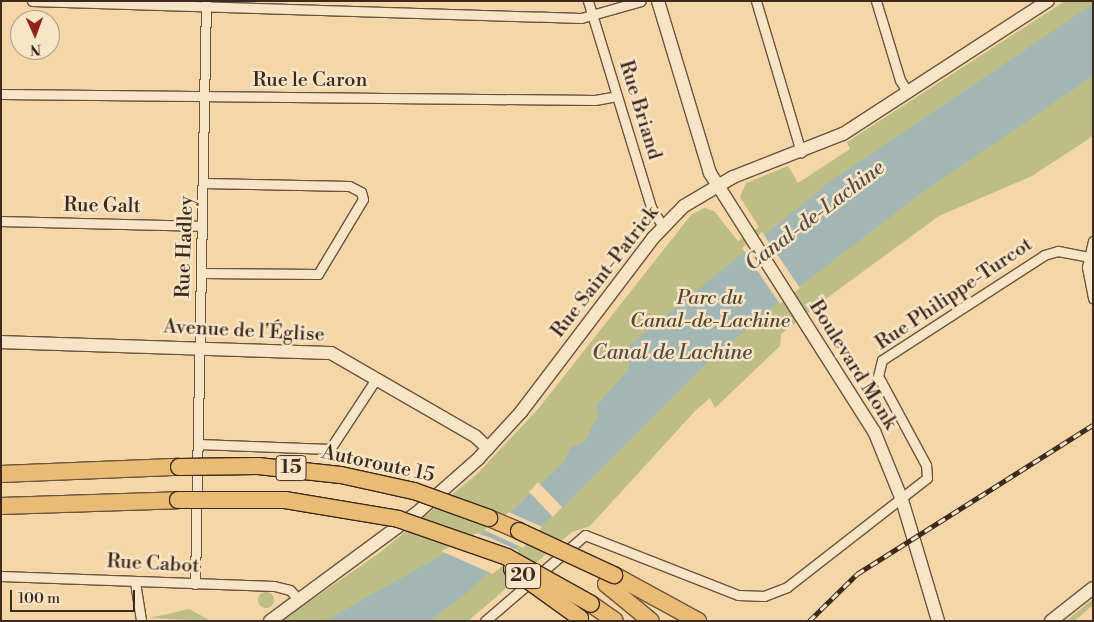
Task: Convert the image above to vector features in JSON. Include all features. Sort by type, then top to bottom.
[{"type":"highway","name":"Autoroute 15","points":[[1,474],[179,467],[271,467],[362,479],[437,499],[519,531],[610,580]]},
{"type":"highway","name":"15","points":[[1,506],[266,499],[333,505],[398,519],[463,540],[523,565],[591,604],[615,621]]},
{"type":"highway","name":"20","points":[[463,540],[582,619]]},
{"type":"highway","points":[[610,580],[651,621]]},
{"type":"highway","points":[[610,580],[698,621]]},
{"type":"highway","points":[[630,601],[661,621]]},
{"type":"main road","name":"Boulevard Monk","points":[[658,1],[717,186],[874,430],[902,500],[938,621]]},
{"type":"main road","name":"Rue Saint-Patrick","points":[[270,621],[419,511],[488,448],[663,227],[684,206],[717,186],[843,134],[1048,1]]},
{"type":"main road","name":"Avenue de l'Église","points":[[1,342],[325,352],[475,436],[488,448]]},
{"type":"main road","points":[[1051,621],[1093,588]]},
{"type":"street","points":[[32,1],[592,15],[641,1]]},
{"type":"street","name":"Rue Briand","points":[[588,1],[654,215],[663,227]]},
{"type":"street","points":[[756,1],[801,152]]},
{"type":"street","points":[[876,1],[900,80],[908,93]]},
{"type":"street","name":"Rue Hadley","points":[[195,584],[206,4]]},
{"type":"street","name":"Rue le Caron","points":[[1,94],[595,100],[617,96]]},
{"type":"street","points":[[202,273],[318,274],[362,200],[361,192],[349,186],[204,183]]},
{"type":"street","name":"Rue Galt","points":[[1,221],[202,226]]},
{"type":"street","points":[[1093,241],[1088,257],[1093,298]]},
{"type":"street","name":"Rue Philippe-Turcot","points":[[902,500],[923,485],[928,474],[878,376],[881,362],[1044,255],[1058,251],[1088,257]]},
{"type":"street","points":[[198,444],[330,449],[376,379]]},
{"type":"street","points":[[485,621],[583,536],[734,594],[764,596],[787,587],[902,500]]},
{"type":"street","name":"Rue Cabot","points":[[1,576],[278,586],[290,590],[299,600]]},
{"type":"street","points":[[135,582],[141,621]]},
{"type":"green space","name":"Parc du Canal-de-Lachine","points":[[1065,1],[1093,1],[1093,136],[1032,176],[939,216],[835,292],[781,334],[780,346],[715,408],[710,398],[695,411],[590,526],[572,532],[468,621],[281,621],[378,554],[476,475],[538,409],[691,215],[704,208],[714,211],[738,241],[759,227],[740,197],[746,183],[788,166],[798,183],[850,149],[847,142]]},
{"type":"green space","points":[[266,592],[272,594],[274,600],[272,606],[266,608],[260,606],[258,600],[260,594]]},
{"type":"green space","points":[[1093,599],[1092,606],[1074,621],[1066,621]]},
{"type":"green space","points":[[189,609],[211,621],[149,618],[168,614]]},
{"type":"water","name":"Canal de Lachine","points":[[1093,4],[1093,76],[924,191],[765,313],[705,365],[569,501],[465,594],[430,621],[325,621],[499,523],[565,461],[570,448],[585,441],[599,413],[596,406],[629,369],[629,346],[827,184]]},
{"type":"pier","points":[[762,232],[800,288],[780,304],[742,248]]},
{"type":"pier","points":[[538,482],[562,507],[553,517],[529,492]]},
{"type":"pier","points":[[509,512],[542,527],[523,548],[484,530]]},
{"type":"pier","points":[[477,533],[519,551],[493,574],[441,551]]},
{"type":"railway","points":[[809,621],[857,574],[1093,425]]},
{"type":"water label","name":"Canal-de-Lachine","points":[[815,216]]}]
